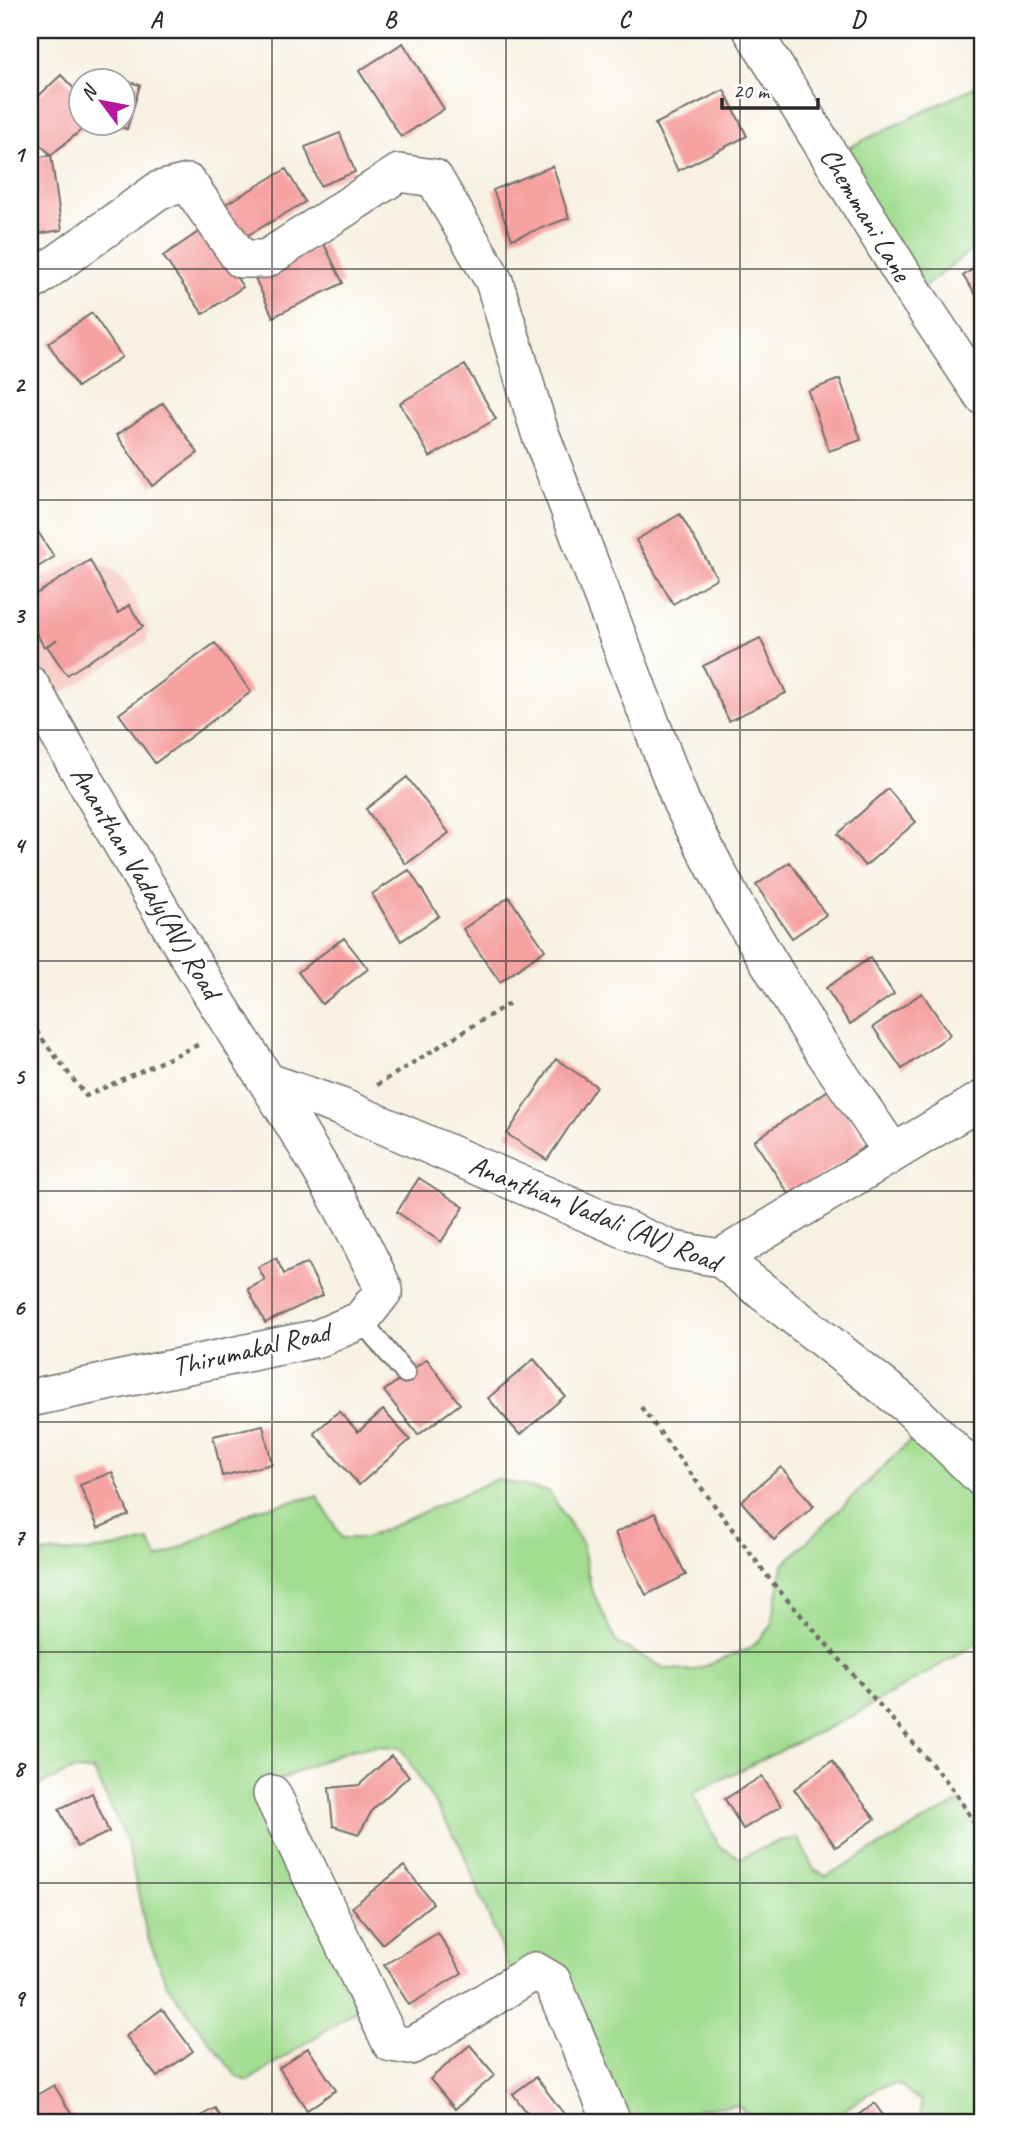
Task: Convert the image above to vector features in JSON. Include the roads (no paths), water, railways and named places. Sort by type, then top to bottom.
[{"type":"street","name":"Chemmani Lane","points":[[752,30],[915,294],[983,396]]},
{"type":"street","points":[[30,283],[159,190],[188,183],[242,258],[266,259],[398,173],[434,178],[494,281],[540,433],[681,802],[734,904],[812,1034],[893,1153]]},
{"type":"street","name":"Ananthan Vadaly(AV) Road","points":[[30,685],[234,1029],[269,1080]]},
{"type":"street","name":"Ananthan Vadali (AV) Road","points":[[269,1080],[341,1107],[673,1250],[720,1258],[888,1390],[983,1479]]},
{"type":"street","name":"Thirumakal Road","points":[[30,1398],[319,1338],[361,1320],[384,1290],[341,1205],[269,1080]]},
{"type":"street","points":[[720,1258],[983,1100]]},
{"type":"street","points":[[272,1794],[391,2043],[410,2046],[428,2037],[535,1970],[552,1981],[612,2122]]},
{"type":"lane","points":[[361,1320],[405,1373]]}]
